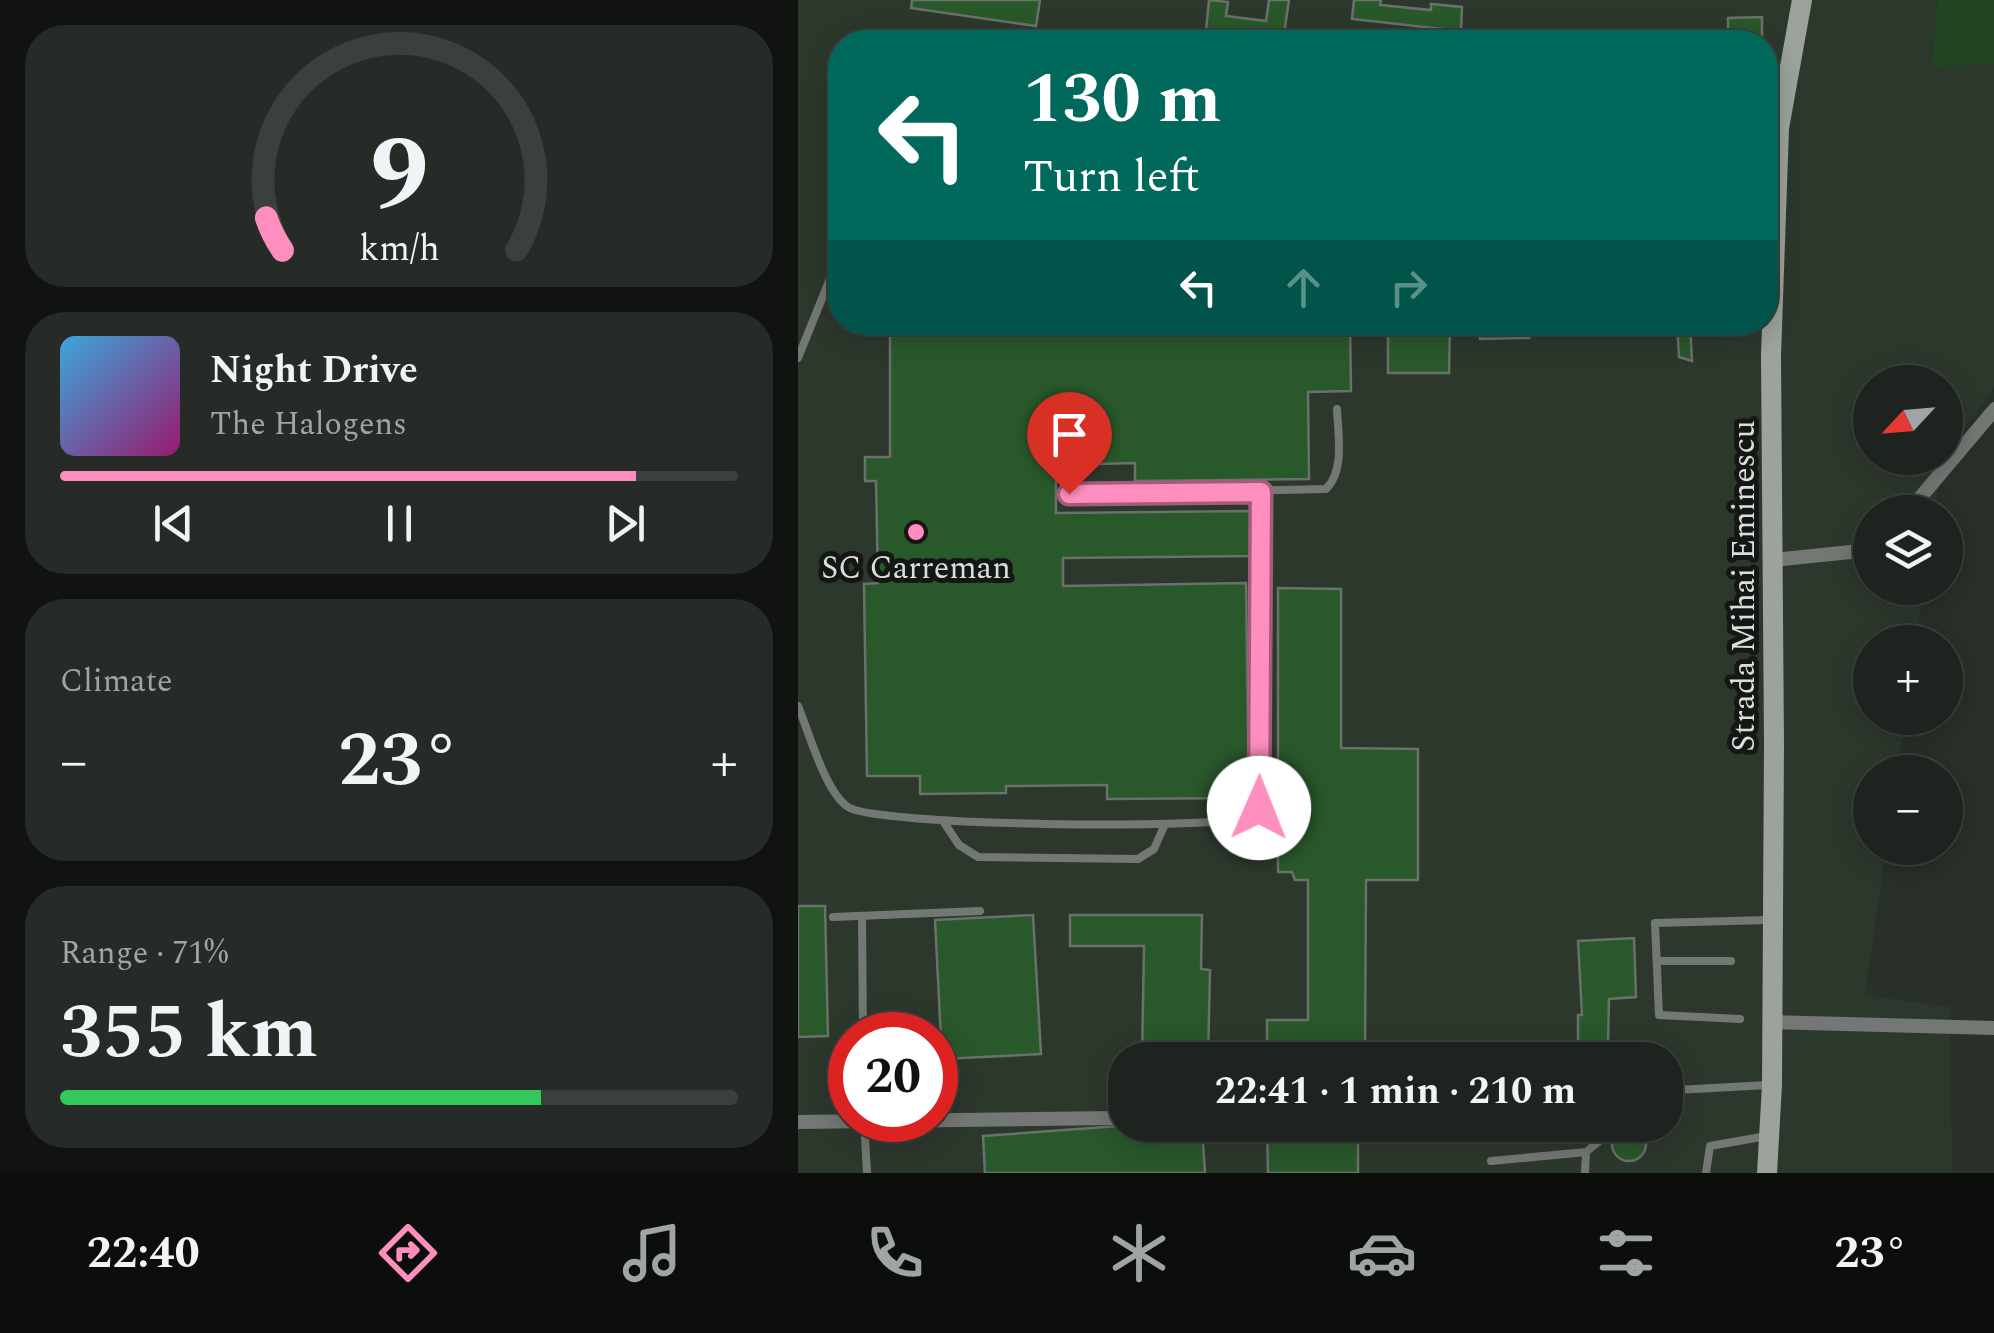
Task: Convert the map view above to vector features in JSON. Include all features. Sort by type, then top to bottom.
[{"type":"street","name":"Strada Mihai Eminescu","points":[[1778,185],[1780,128],[1802,0]]},
{"type":"street","name":"Strada Mihai Eminescu","points":[[1767,1173],[1774,920],[1773,335]]},
{"type":"street","points":[[1922,495],[1994,409]]},
{"type":"street","points":[[1773,560],[1853,552]]},
{"type":"street","points":[[1773,1022],[1994,1028]]},
{"type":"street","points":[[958,1120],[1108,1118]]},
{"type":"street","points":[[798,1122],[828,1122]]},
{"type":"lane","points":[[798,358],[828,284]]},
{"type":"lane","points":[[1069,494],[1326,490],[1335,481],[1337,409]]},
{"type":"lane","points":[[798,706],[833,789],[848,808],[871,815],[943,821],[1165,824],[1250,817],[1259,808],[1261,492]]},
{"type":"lane","points":[[943,821],[959,846],[978,858],[1138,859],[1154,849],[1165,824]]},
{"type":"lane","points":[[833,917],[980,911]]},
{"type":"lane","points":[[862,916],[863,1012]]},
{"type":"lane","points":[[1740,1019],[1659,1015],[1655,923],[1774,920]]},
{"type":"lane","points":[[1657,961],[1732,961]]},
{"type":"lane","points":[[1683,1090],[1772,1085]]},
{"type":"lane","points":[[1706,1173],[1710,1146],[1771,1135]]},
{"type":"lane","points":[[865,1142],[867,1173]]},
{"type":"lane","points":[[1491,1161],[1586,1152],[1598,1142]]},
{"type":"lane","points":[[1586,1152],[1586,1173]]},
{"type":"shaded area","points":[[798,0],[1937,0],[1932,67],[1994,64],[1994,387],[1963,430],[1963,365],[1853,365],[1853,475],[1940,475],[1938,495],[1853,495],[1853,605],[1921,605],[1919,625],[1853,625],[1853,735],[1902,735],[1900,755],[1853,755],[1853,865],[1884,865],[1865,995],[1950,1007],[1952,1173],[798,1173]]},
{"type":"green space","points":[[1937,0],[1994,0],[1994,64],[1932,67]]},
{"type":"building","points":[[912,0],[1040,0],[1036,26],[911,8]]},
{"type":"building","points":[[1209,0],[1228,2],[1226,16],[1266,21],[1269,0],[1289,0],[1285,30],[1206,30]]},
{"type":"building","points":[[1354,0],[1381,0],[1380,5],[1431,10],[1431,4],[1462,7],[1461,30],[1352,19]]},
{"type":"building","points":[[1762,17],[1762,30],[1728,30],[1728,18]]},
{"type":"building","name":"SC Carreman","points":[[890,335],[1350,335],[1351,391],[1308,392],[1309,479],[1135,481],[1135,463],[1056,465],[1056,513],[1253,511],[1253,556],[1063,558],[1063,586],[1246,583],[1249,798],[1107,799],[1107,785],[1006,786],[1006,793],[920,794],[920,776],[867,776],[864,584],[878,583],[876,481],[865,481],[865,457],[890,457]]},
{"type":"building","points":[[1388,335],[1450,335],[1449,373],[1388,373]]},
{"type":"building","points":[[1480,335],[1529,335],[1529,338],[1480,339]]},
{"type":"building","points":[[1678,335],[1691,335],[1692,361],[1679,357]]},
{"type":"building","points":[[1278,588],[1341,589],[1341,748],[1418,749],[1418,880],[1366,880],[1365,1042],[1267,1042],[1267,1020],[1308,1020],[1308,880],[1295,880],[1292,872],[1278,872]]},
{"type":"building","points":[[798,906],[825,906],[828,1036],[798,1037]]},
{"type":"building","points":[[1033,915],[1041,1054],[958,1058],[958,1012],[940,1012],[935,920]]},
{"type":"building","points":[[1070,915],[1202,915],[1201,969],[1210,970],[1208,1042],[1142,1042],[1144,946],[1070,946]]},
{"type":"building","points":[[1634,938],[1636,997],[1609,999],[1608,1042],[1578,1042],[1578,1015],[1582,1015],[1578,941]]},
{"type":"building","points":[[1108,1127],[1108,1142],[1203,1142],[1205,1173],[985,1173],[983,1136]]},
{"type":"building","points":[[1267,1142],[1358,1142],[1358,1173],[1268,1173]]},
{"type":"building","points":[[1613,1142],[1645,1142],[1641,1156],[1629,1161],[1617,1156],[1612,1144]]},
{"type":"place","name":"SC Carreman","points":[[916,532]]},
{"type":"route","points":[[1069,494],[1261,492],[1259,808]]}]
